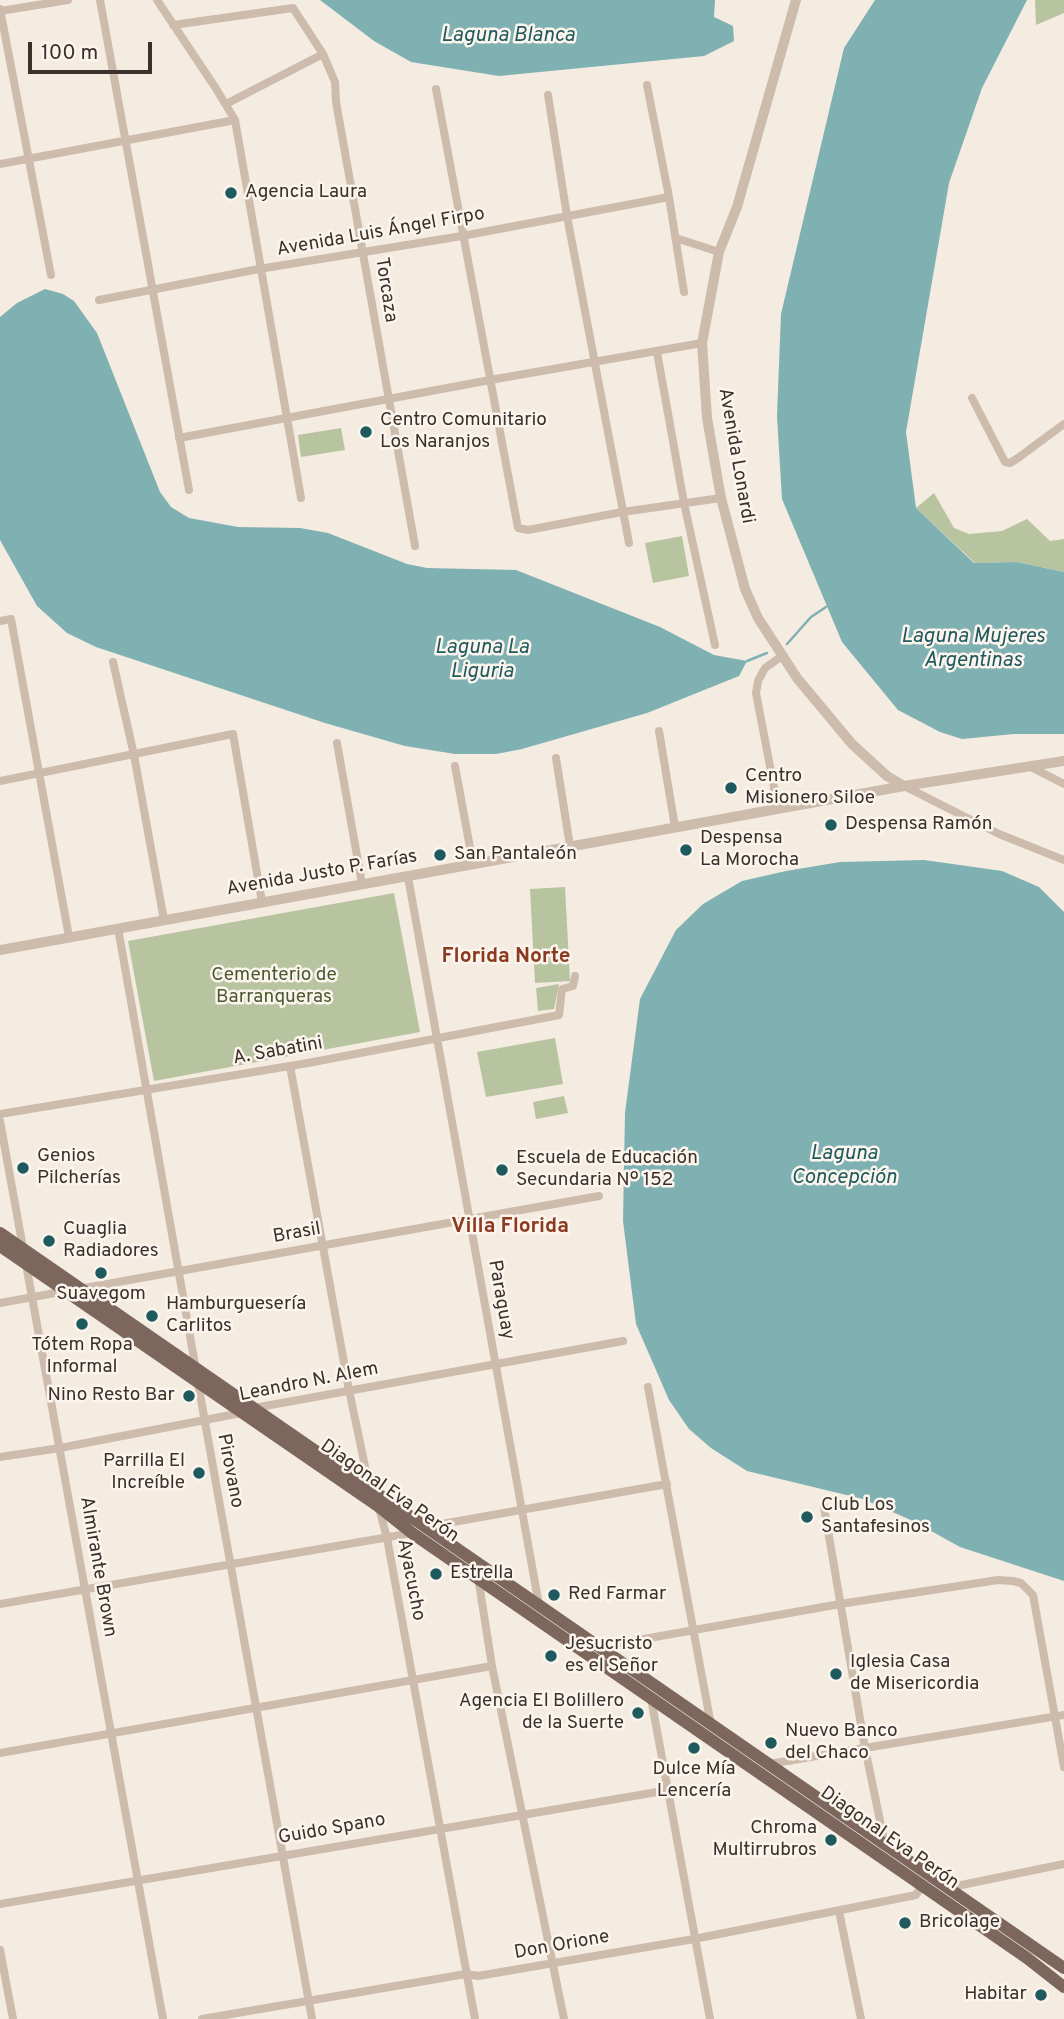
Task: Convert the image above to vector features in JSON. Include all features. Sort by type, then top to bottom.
[{"type":"main road","name":"Diagonal Eva Perón","points":[[0,1233],[1064,1968]]},
{"type":"main road","name":"Diagonal Eva Perón","points":[[0,1246],[378,1506],[412,1533],[1027,1958],[1064,1987]]},
{"type":"street","points":[[51,275],[0,10],[68,0]]},
{"type":"street","points":[[100,0],[189,490]]},
{"type":"street","points":[[157,0],[235,120],[301,498]]},
{"type":"street","name":"Avenida Lonardi","points":[[796,0],[737,207],[719,252],[702,343],[706,418],[721,498],[745,589],[758,618],[782,656],[852,744],[887,776],[904,786]]},
{"type":"street","name":"Torcaza","points":[[173,25],[292,8],[323,54],[335,82],[336,102],[387,399],[415,546]]},
{"type":"street","points":[[226,104],[323,54]]},
{"type":"street","points":[[647,85],[684,292]]},
{"type":"street","points":[[436,89],[518,528],[528,530],[622,512],[721,498]]},
{"type":"street","points":[[548,95],[567,216],[629,543]]},
{"type":"street","points":[[0,164],[235,120]]},
{"type":"street","name":"Avenida Luis Ángel Firpo","points":[[99,300],[669,197]]},
{"type":"street","points":[[676,238],[719,252]]},
{"type":"street","points":[[179,438],[702,343]]},
{"type":"street","points":[[657,352],[684,503],[715,645]]},
{"type":"street","points":[[972,398],[1005,462],[1010,463],[1018,458],[1064,424]]},
{"type":"street","points":[[0,621],[11,619],[69,937]]},
{"type":"street","points":[[778,808],[756,692],[765,668],[782,656]]},
{"type":"street","points":[[113,662],[134,755],[164,920]]},
{"type":"street","points":[[659,731],[674,827]]},
{"type":"street","points":[[0,781],[233,734],[262,902]]},
{"type":"street","points":[[337,743],[362,884]]},
{"type":"street","points":[[556,758],[570,846]]},
{"type":"street","name":"Avenida Justo P. Farías","points":[[0,950],[778,808],[1064,761]]},
{"type":"street","points":[[455,766],[473,864]]},
{"type":"street","points":[[1029,766],[1064,784]]},
{"type":"street","points":[[904,786],[999,834],[1064,860]]},
{"type":"street","name":"Paraguay","points":[[408,877],[539,1605]]},
{"type":"street","name":"Pirovano","points":[[118,928],[312,2019]]},
{"type":"street","name":"A. Sabatini","points":[[0,1114],[290,1066],[559,1014],[562,989],[573,986],[575,976]]},
{"type":"street","name":"Ayacucho","points":[[290,1066],[349,1391],[370,1489],[387,1538],[475,2019]]},
{"type":"street","name":"Almirante Brown","points":[[0,1121],[163,2019]]},
{"type":"street","name":"Brasil","points":[[0,1303],[599,1196]]},
{"type":"street","name":"Leandro N. Alem","points":[[0,1457],[60,1448],[241,1413],[254,1408],[624,1341]]},
{"type":"street","points":[[648,1387],[711,1725]]},
{"type":"street","points":[[425,1527],[667,1484]]},
{"type":"street","points":[[824,1507],[865,1748],[885,1845]]},
{"type":"street","points":[[0,1604],[412,1533]]},
{"type":"street","points":[[478,1577],[492,1666],[564,2019]]},
{"type":"street","points":[[599,1647],[840,1604],[998,1580],[1021,1583],[1033,1595],[1060,1715],[1064,1767]]},
{"type":"street","points":[[0,1753],[492,1666]]},
{"type":"street","points":[[651,1698],[710,2019]]},
{"type":"street","points":[[769,1765],[1060,1715]]},
{"type":"street","name":"Guido Spano","points":[[0,1903],[669,1790]]},
{"type":"street","points":[[946,1888],[1064,1864]]},
{"type":"street","name":"Don Orione","points":[[202,2019],[466,1973],[478,1976],[694,1939],[916,1895],[922,1885]]},
{"type":"street","points":[[839,1911],[861,2019]]},
{"type":"street","points":[[0,1950],[13,2019]]},
{"type":"green space","points":[[1035,0],[1064,0],[1064,13],[1036,25]]},
{"type":"green space","points":[[341,428],[345,450],[301,457],[298,435]]},
{"type":"green space","points":[[934,493],[954,528],[969,534],[1002,531],[1027,519],[1050,541],[1064,539],[1064,572],[1017,562],[975,563],[916,508]]},
{"type":"green space","points":[[682,536],[689,576],[653,583],[645,543]]},
{"type":"green space","points":[[565,887],[570,981],[535,983],[530,889]]},
{"type":"green space","name":"Cementerio de Barranqueras","points":[[394,893],[420,1032],[154,1081],[128,941]]},
{"type":"green space","points":[[559,984],[554,1009],[538,1011],[536,988]]},
{"type":"green space","points":[[555,1038],[563,1084],[486,1097],[477,1052]]},
{"type":"green space","points":[[564,1096],[568,1113],[536,1119],[533,1102]]},
{"type":"water","name":"Laguna Blanca","points":[[320,0],[715,0],[714,17],[733,26],[734,41],[704,56],[499,76],[411,62],[374,41]]},
{"type":"water","name":"Laguna Mujeres Argentinas","points":[[875,0],[1027,0],[982,88],[949,183],[906,432],[916,508],[974,563],[1017,562],[1064,572],[1064,734],[1014,734],[962,739],[940,732],[898,710],[842,642],[782,499],[777,416],[781,314],[844,48]]},
{"type":"water","name":"Laguna La Liguria","points":[[45,289],[63,294],[74,301],[97,333],[160,492],[171,507],[189,518],[238,527],[300,528],[328,533],[407,564],[427,568],[516,570],[660,627],[714,655],[747,661],[739,676],[647,713],[522,749],[496,754],[455,754],[405,746],[325,723],[96,647],[67,633],[37,606],[0,540],[0,317],[17,303]]},
{"type":"water","name":"Laguna Concepción","points":[[924,860],[1002,871],[1039,887],[1064,912],[1064,1581],[960,1547],[913,1521],[863,1499],[747,1471],[711,1448],[689,1429],[669,1400],[636,1324],[623,1221],[625,1113],[640,999],[676,930],[703,904],[742,881],[840,862]]},
{"type":"waterway","points":[[787,644],[811,617],[826,607]]},
{"type":"waterway","points":[[747,661],[767,653]]},
{"type":"place","name":"Agencia Laura","points":[[231,193]]},
{"type":"place","name":"Centro Comunitario Los Naranjos","points":[[366,432]]},
{"type":"place","name":"Centro Misionero Siloe","points":[[731,788]]},
{"type":"place","name":"Despensa Ramón","points":[[831,825]]},
{"type":"place","name":"Despensa La Morocha","points":[[686,850]]},
{"type":"place","name":"San Pantaleón","points":[[440,855]]},
{"type":"place","name":"Genios Pilcherías","points":[[23,1168]]},
{"type":"place","name":"Escuela de Educación Secundaria Nº 152","points":[[502,1170]]},
{"type":"place","name":"Cuaglia Radiadores","points":[[49,1241]]},
{"type":"place","name":"Suavegom","points":[[101,1273]]},
{"type":"place","name":"Hamburguesería Carlitos","points":[[152,1316]]},
{"type":"place","name":"Tótem Ropa Informal","points":[[82,1324]]},
{"type":"place","name":"Nino Resto Bar","points":[[189,1396]]},
{"type":"place","name":"Parrilla El Increíble","points":[[199,1473]]},
{"type":"place","name":"Club Los Santafesinos","points":[[807,1517]]},
{"type":"place","name":"Estrella","points":[[436,1574]]},
{"type":"place","name":"Red Farmar","points":[[554,1595]]},
{"type":"place","name":"Jesucristo es el Señor","points":[[551,1656]]},
{"type":"place","name":"Iglesia Casa de Misericordia","points":[[836,1674]]},
{"type":"place","name":"Agencia El Bolillero de la Suerte","points":[[638,1713]]},
{"type":"place","name":"Nuevo Banco del Chaco","points":[[771,1743]]},
{"type":"place","name":"Dulce Mía Lencería","points":[[694,1748]]},
{"type":"place","name":"Chroma Multirrubros","points":[[831,1840]]},
{"type":"place","name":"Bricolage","points":[[905,1923]]},
{"type":"place","name":"Habitar","points":[[1041,1995]]},
{"type":"district","name":"Florida Norte","points":[[506,958]]},
{"type":"district","name":"Villa Florida","points":[[510,1228]]}]
